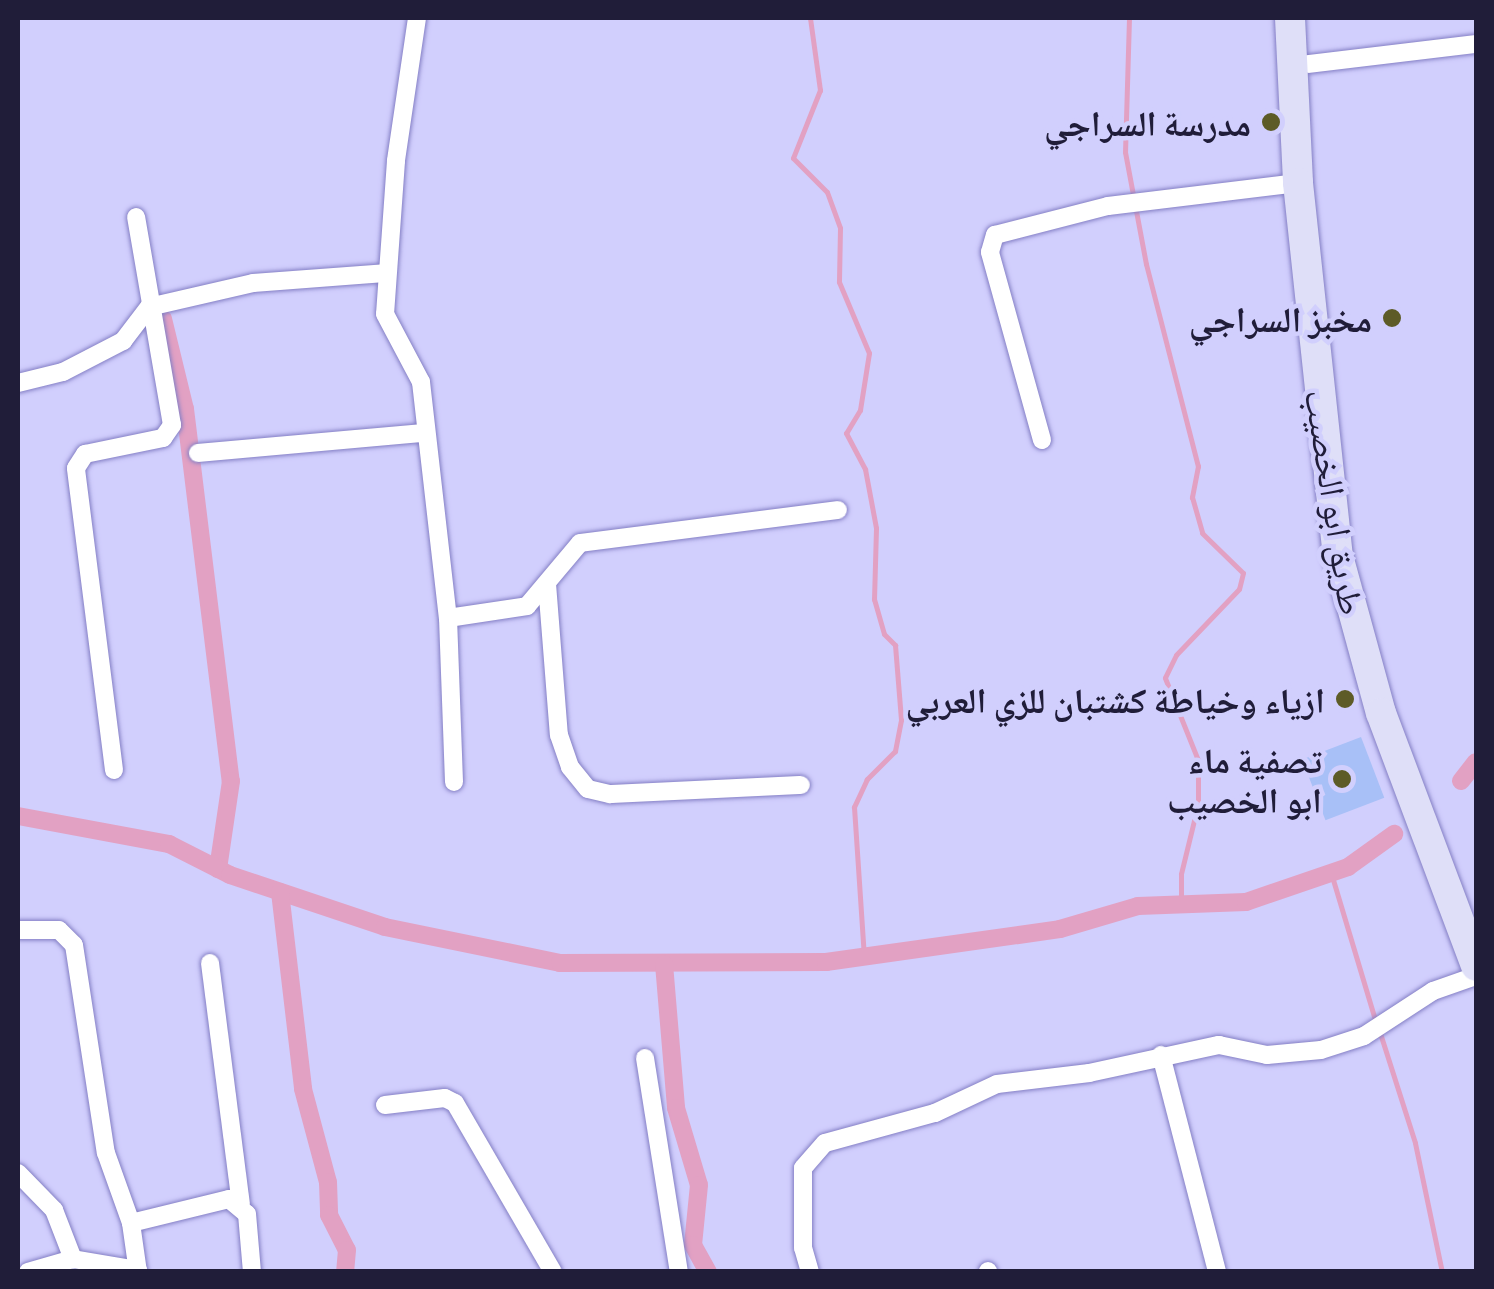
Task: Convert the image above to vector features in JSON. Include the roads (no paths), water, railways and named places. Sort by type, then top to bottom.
[{"type":"main road","name":"طريق ابو الخصيب","points":[[1290,18],[1298,183],[1326,475],[1347,596],[1381,712],[1476,966]]},
{"type":"main road","name":"طريق ابو الخصيب","points":[[1306,18],[1356,551],[1386,667],[1476,908]]},
{"type":"street","points":[[418,18],[385,273],[386,314],[421,382],[423,433],[448,618],[454,782]]},
{"type":"street","points":[[1308,64],[1476,44]]},
{"type":"street","points":[[1042,440],[990,243],[999,233],[1108,206],[1298,183]]},
{"type":"street","points":[[114,770],[76,468],[85,454],[170,433],[136,217]]},
{"type":"street","points":[[18,383],[63,372],[123,341],[149,307],[253,283],[385,273]]},
{"type":"street","points":[[198,452],[423,433]]},
{"type":"street","points":[[448,618],[527,606],[580,542],[838,510]]},
{"type":"street","points":[[547,584],[559,735],[570,767],[588,789],[610,794],[801,785]]},
{"type":"street","points":[[18,930],[58,930],[74,945],[106,1154],[131,1223],[138,1270],[73,1259],[28,1272]]},
{"type":"street","points":[[210,963],[252,1272]]},
{"type":"street","points":[[810,1272],[802,1248],[803,1168],[815,1148],[935,1113],[997,1084],[1089,1074],[1219,1045],[1266,1055],[1321,1050],[1364,1036],[1391,1014],[1476,976]]},
{"type":"street","points":[[1161,1055],[1217,1272]]},
{"type":"street","points":[[645,1058],[679,1272]]},
{"type":"street","points":[[385,1104],[445,1098],[456,1103],[554,1272]]},
{"type":"street","points":[[18,1173],[54,1210],[73,1259]]},
{"type":"street","points":[[131,1223],[229,1199],[241,1204]]},
{"type":"waterway","points":[[810,18],[820,90],[793,158],[827,192],[840,228],[839,282],[869,353],[860,410],[846,433],[865,469],[876,528],[874,599],[884,634],[895,645],[901,720],[895,751],[867,779],[854,807],[864,957]]},
{"type":"waterway","points":[[1129,18],[1125,152],[1146,264],[1198,466],[1192,497],[1202,533],[1243,573],[1239,589],[1176,655],[1165,678],[1198,760],[1198,804],[1181,874],[1181,904]]},
{"type":"waterway","points":[[163,319],[185,409],[231,781],[218,869]]},
{"type":"waterway","points":[[1461,781],[1476,762]]},
{"type":"waterway","points":[[18,816],[169,844],[230,875],[385,927],[560,963],[826,962],[1060,929],[1138,906],[1246,902],[1348,867],[1394,834]]},
{"type":"waterway","points":[[1331,873],[1376,1023]]},
{"type":"waterway","points":[[280,892],[303,1089],[328,1182],[329,1215],[347,1250],[345,1272]]},
{"type":"waterway","points":[[664,964],[676,1108],[699,1185],[693,1245],[708,1272]]},
{"type":"waterway","points":[[1380,1033],[1415,1143],[1442,1272]]},
{"type":"place","name":"مدرسة السراجي","points":[[1271,122]]},
{"type":"place","name":"مخبز السراجي","points":[[1392,318]]},
{"type":"place","name":"ازياء وخياطة كشتبان للزي العربي","points":[[1345,699]]},
{"type":"place","name":"تصفية ماء ابو الخصيب","points":[[1342,779]]}]
